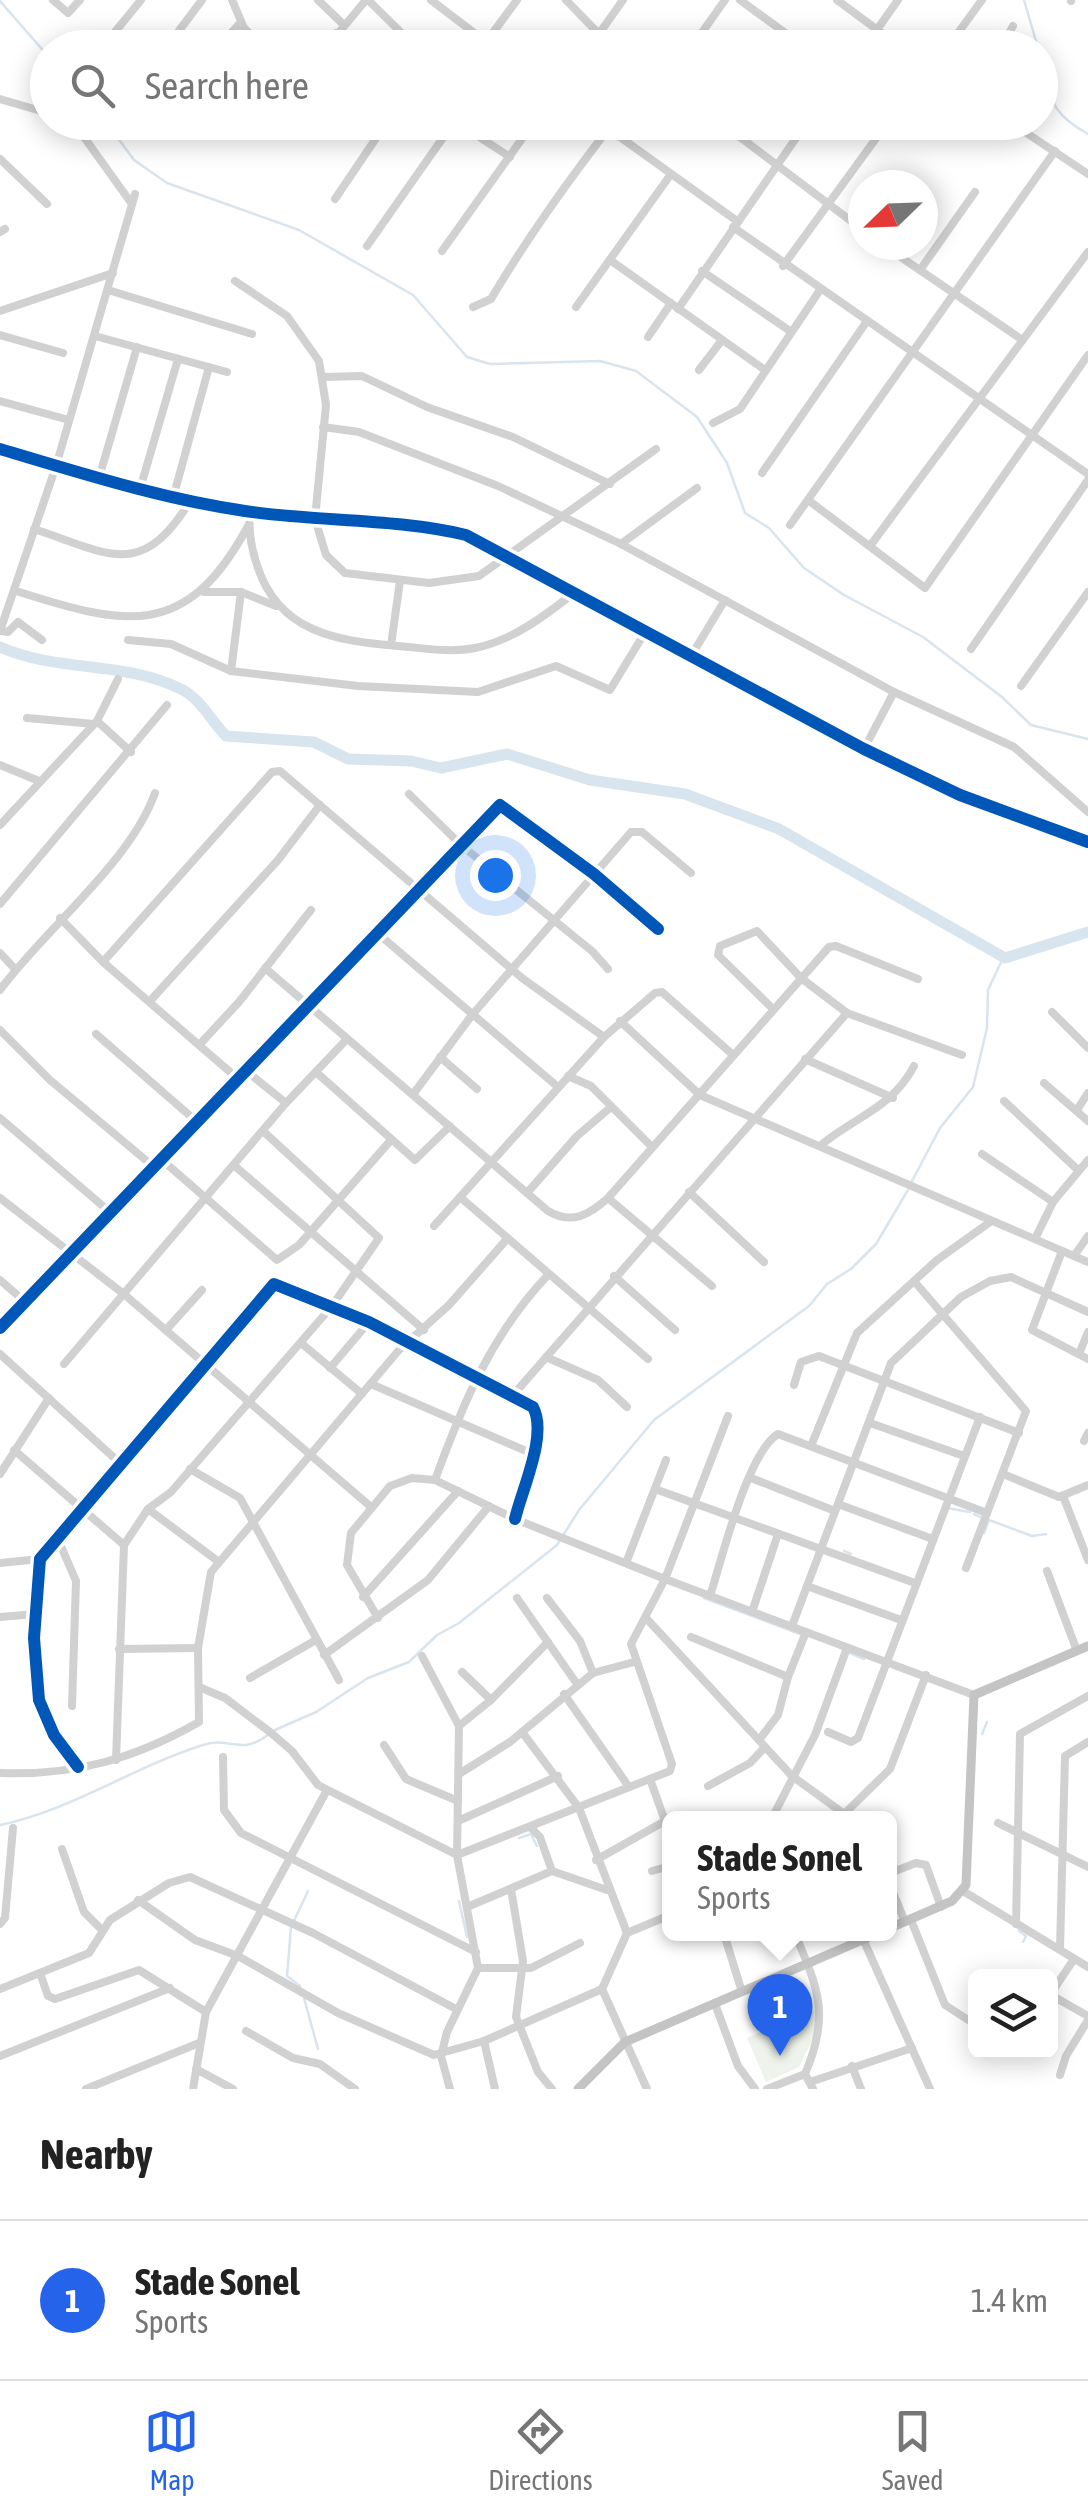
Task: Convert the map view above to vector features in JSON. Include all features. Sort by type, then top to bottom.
[{"type":"main road","points":[[897,1925],[942,1907],[963,1891],[969,1855],[974,1695],[1088,1646]]},
{"type":"main road","points":[[578,2089],[625,2042],[858,1941]]},
{"type":"street","points":[[53,0],[68,14],[80,0]]},
{"type":"street","points":[[116,30],[140,0]]},
{"type":"street","points":[[180,30],[202,0]]},
{"type":"street","points":[[232,0],[248,30]]},
{"type":"street","points":[[318,0],[344,25]]},
{"type":"street","points":[[340,30],[367,0],[398,30]]},
{"type":"street","points":[[431,0],[471,30]]},
{"type":"street","points":[[442,8],[448,0]]},
{"type":"street","points":[[499,30],[517,0]]},
{"type":"street","points":[[566,0],[592,30]]},
{"type":"street","points":[[601,30],[623,0]]},
{"type":"street","points":[[703,30],[724,0]]},
{"type":"street","points":[[740,0],[783,30]]},
{"type":"street","points":[[836,0],[878,30],[898,0]]},
{"type":"street","points":[[960,30],[982,0]]},
{"type":"street","points":[[234,30],[241,22]]},
{"type":"street","points":[[1011,30],[1013,26]]},
{"type":"street","points":[[0,99],[30,108]]},
{"type":"street","points":[[86,140],[132,204]]},
{"type":"street","points":[[335,198],[374,140]]},
{"type":"street","points":[[367,246],[442,140]]},
{"type":"street","points":[[480,140],[510,157]]},
{"type":"street","points":[[442,251],[522,140]]},
{"type":"street","points":[[473,307],[491,300],[523,243],[600,140]]},
{"type":"street","points":[[623,140],[735,224],[783,266],[916,352],[1088,477],[972,649]]},
{"type":"street","points":[[747,140],[775,167],[848,218]]},
{"type":"street","points":[[648,337],[702,271],[794,140]]},
{"type":"street","points":[[783,266],[875,140]]},
{"type":"street","points":[[1037,140],[1088,174]]},
{"type":"street","points":[[790,525],[1055,152]]},
{"type":"street","points":[[0,158],[46,204]]},
{"type":"street","points":[[576,306],[671,174]]},
{"type":"street","points":[[920,270],[976,192]]},
{"type":"street","points":[[42,640],[18,622],[8,632],[0,631],[56,466],[134,194]]},
{"type":"street","points":[[870,546],[1088,252]]},
{"type":"street","points":[[610,260],[765,370]]},
{"type":"street","points":[[906,260],[1021,338]]},
{"type":"street","points":[[702,271],[790,331]]},
{"type":"street","points":[[0,311],[113,273]]},
{"type":"street","points":[[235,281],[297,325],[323,377],[324,427],[315,519],[319,540],[335,565],[346,573],[400,581],[466,580],[508,555],[656,449]]},
{"type":"street","points":[[108,290],[252,334]]},
{"type":"street","points":[[713,423],[740,409],[820,290]]},
{"type":"street","points":[[762,474],[868,321]]},
{"type":"street","points":[[0,335],[63,353]]},
{"type":"street","points":[[95,336],[227,372]]},
{"type":"street","points":[[699,370],[722,340]]},
{"type":"street","points":[[99,478],[136,347]]},
{"type":"street","points":[[808,500],[925,588],[1088,355]]},
{"type":"street","points":[[140,489],[178,358]]},
{"type":"street","points":[[172,498],[210,367]]},
{"type":"street","points":[[323,377],[362,376],[427,406],[514,436],[610,484]]},
{"type":"street","points":[[0,401],[69,420]]},
{"type":"street","points":[[324,427],[358,432],[563,516],[621,544],[894,692],[1014,748],[1086,807]]},
{"type":"street","points":[[0,449],[189,503],[441,529],[466,535],[647,628],[691,656],[864,749],[960,795],[1088,842]]},
{"type":"street","points":[[621,544],[697,488]]},
{"type":"street","points":[[34,529],[102,552],[137,553],[165,540],[189,503]]},
{"type":"street","points":[[250,512],[248,526],[259,571],[276,606]]},
{"type":"street","points":[[16,591],[89,614],[135,617],[173,608],[203,592],[221,572],[248,526]]},
{"type":"street","points":[[391,646],[400,581]]},
{"type":"street","points":[[203,592],[241,592],[276,606],[320,635],[391,646],[476,648],[528,627],[574,592]]},
{"type":"street","points":[[232,671],[241,592]]},
{"type":"street","points":[[1021,686],[1088,592]]},
{"type":"street","points":[[691,656],[724,600]]},
{"type":"street","points":[[128,640],[170,644],[232,671],[358,686],[478,692],[556,666],[610,690],[647,628]]},
{"type":"street","points":[[0,825],[95,723],[118,679]]},
{"type":"street","points":[[864,749],[894,692]]},
{"type":"street","points":[[0,904],[131,752],[166,705]]},
{"type":"street","points":[[27,718],[95,723],[131,752]]},
{"type":"street","points":[[0,765],[40,781]]},
{"type":"street","points":[[102,962],[272,772],[285,774],[512,970],[604,1037]]},
{"type":"street","points":[[0,990],[60,918],[74,907],[141,822],[155,793]]},
{"type":"street","points":[[409,794],[461,845],[608,969]]},
{"type":"street","points":[[151,1000],[253,889],[320,804]]},
{"type":"street","points":[[0,1328],[418,886],[504,805],[658,929]]},
{"type":"street","points":[[414,1093],[472,1015],[636,830],[690,873]]},
{"type":"street","points":[[200,1044],[311,910]]},
{"type":"street","points":[[60,918],[102,962],[151,1000],[237,1078]]},
{"type":"street","points":[[376,932],[558,1087]]},
{"type":"street","points":[[772,1010],[718,955],[720,946],[757,932],[801,978],[848,1013],[962,1055]]},
{"type":"street","points":[[265,968],[304,1006],[414,1093],[560,1218],[591,1213],[608,1198],[824,951],[836,946],[918,979]]},
{"type":"street","points":[[0,953],[15,969]]},
{"type":"street","points":[[434,1226],[604,1037],[660,992],[732,1054]]},
{"type":"street","points":[[1052,1012],[1088,1048]]},
{"type":"street","points":[[514,1394],[848,1013]]},
{"type":"street","points":[[620,1021],[700,1095],[1088,1262]]},
{"type":"street","points":[[0,1030],[50,1080],[154,1167]]},
{"type":"street","points":[[96,1034],[196,1121]]},
{"type":"street","points":[[64,1364],[236,1167],[286,1103],[347,1039]]},
{"type":"street","points":[[440,1058],[478,1090]]},
{"type":"street","points":[[805,1059],[893,1098]]},
{"type":"street","points":[[821,1145],[845,1125],[893,1098],[914,1066]]},
{"type":"street","points":[[245,1070],[286,1103]]},
{"type":"street","points":[[317,1073],[417,1161],[450,1126]]},
{"type":"street","points":[[568,1076],[591,1086],[652,1147]]},
{"type":"street","points":[[1044,1083],[1088,1121]]},
{"type":"street","points":[[1077,1110],[1088,1093]]},
{"type":"street","points":[[1004,1101],[1078,1170]]},
{"type":"street","points":[[527,1193],[577,1136],[612,1108]]},
{"type":"street","points":[[0,1118],[111,1213]]},
{"type":"street","points":[[116,1760],[124,1545],[148,1509],[162,1502],[332,1306],[379,1236],[263,1131]]},
{"type":"street","points":[[162,1159],[278,1260],[310,1234],[391,1140]]},
{"type":"street","points":[[982,1154],[1053,1202]]},
{"type":"street","points":[[1036,1239],[1053,1202],[1088,1160]]},
{"type":"street","points":[[236,1167],[424,1330]]},
{"type":"street","points":[[689,1192],[764,1262]]},
{"type":"street","points":[[460,1197],[648,1360]]},
{"type":"street","points":[[0,1198],[125,1295],[371,1507]]},
{"type":"street","points":[[608,1198],[712,1286]]},
{"type":"street","points":[[811,1446],[857,1333],[914,1281],[990,1222]]},
{"type":"street","points":[[1074,1256],[1088,1236]]},
{"type":"street","points":[[0,1772],[41,1776],[116,1760],[198,1722],[198,1648],[207,1580],[362,1394],[507,1238]]},
{"type":"street","points":[[1062,1250],[1044,1292],[1033,1334],[1084,1357],[1088,1332]]},
{"type":"street","points":[[436,1480],[476,1374],[512,1314],[548,1275]]},
{"type":"street","points":[[614,1276],[675,1330]]},
{"type":"street","points":[[792,1626],[896,1356],[979,1285],[1001,1278],[1012,1277],[1088,1312]]},
{"type":"street","points":[[0,1280],[24,1301]]},
{"type":"street","points":[[914,1281],[1023,1407],[1025,1416],[966,1568]]},
{"type":"street","points":[[78,1767],[54,1735],[39,1700],[35,1614],[40,1558],[274,1284],[370,1322],[514,1394],[536,1410],[533,1454],[516,1518]]},
{"type":"street","points":[[166,1330],[202,1290]]},
{"type":"street","points":[[330,1368],[370,1322]]},
{"type":"street","points":[[301,1343],[362,1394]]},
{"type":"street","points":[[0,1354],[122,1465]]},
{"type":"street","points":[[794,1385],[797,1368],[808,1357],[819,1356],[1019,1433]]},
{"type":"street","points":[[546,1357],[598,1380],[627,1408]]},
{"type":"street","points":[[371,1384],[533,1454]]},
{"type":"street","points":[[0,1474],[49,1398]]},
{"type":"street","points":[[199,1687],[256,1720],[292,1751],[314,1782],[458,1855],[670,1771],[672,1764],[630,1644],[665,1579],[728,1416]]},
{"type":"street","points":[[828,1732],[851,1742],[858,1738],[930,1538],[980,1417]]},
{"type":"street","points":[[870,1422],[964,1456]]},
{"type":"street","points":[[710,1596],[751,1478],[774,1435],[987,1513]]},
{"type":"street","points":[[14,1450],[116,1534],[124,1545]]},
{"type":"street","points":[[626,1563],[666,1460]]},
{"type":"street","points":[[190,1469],[240,1498],[339,1680]]},
{"type":"street","points":[[1003,1474],[1063,1496],[1083,1536],[1088,1560]]},
{"type":"street","points":[[751,1478],[930,1538]]},
{"type":"street","points":[[378,1618],[363,1598],[345,1554],[350,1533],[380,1494],[401,1480],[436,1480],[516,1518],[665,1579],[974,1695]]},
{"type":"street","points":[[1063,1496],[1088,1485]]},
{"type":"street","points":[[655,1489],[915,1582]]},
{"type":"street","points":[[363,1598],[458,1491]]},
{"type":"street","points":[[324,1655],[428,1580],[489,1506]]},
{"type":"street","points":[[148,1509],[219,1562]]},
{"type":"street","points":[[752,1612],[778,1534]]},
{"type":"street","points":[[56,1537],[76,1581],[72,1706]]},
{"type":"street","points":[[0,1563],[40,1558]]},
{"type":"street","points":[[1047,1571],[1077,1651]]},
{"type":"street","points":[[808,1586],[901,1620]]},
{"type":"street","points":[[517,1598],[577,1684]]},
{"type":"street","points":[[547,1598],[580,1641],[594,1673]]},
{"type":"street","points":[[0,1618],[35,1614]]},
{"type":"street","points":[[646,1618],[792,1776],[836,1811]]},
{"type":"street","points":[[708,1786],[741,1768],[762,1744],[778,1715],[806,1632]]},
{"type":"street","points":[[691,1637],[788,1677]]},
{"type":"street","points":[[250,1678],[316,1640]]},
{"type":"street","points":[[459,1726],[492,1700],[548,1642]]},
{"type":"street","points":[[119,1649],[198,1648]]},
{"type":"street","points":[[775,1811],[815,1735],[847,1648]]},
{"type":"street","points":[[422,1656],[459,1726],[458,1855],[478,1968],[456,2009],[441,2056],[450,2089]]},
{"type":"street","points":[[459,1774],[522,1732],[594,1673],[634,1662]]},
{"type":"street","points":[[462,1672],[492,1700]]},
{"type":"street","points":[[847,1811],[890,1769],[926,1675]]},
{"type":"street","points":[[564,1694],[629,1787]]},
{"type":"street","points":[[1016,1924],[1020,1734],[1088,1696]]},
{"type":"street","points":[[522,1732],[579,1808],[607,1890],[627,1934]]},
{"type":"street","points":[[1060,1950],[1065,1752],[1088,1742]]},
{"type":"street","points":[[384,1744],[406,1779],[458,1801]]},
{"type":"street","points":[[223,1758],[228,1821],[241,1833],[476,1952]]},
{"type":"street","points":[[458,1821],[558,1776]]},
{"type":"street","points":[[650,1779],[662,1813]]},
{"type":"street","points":[[193,2089],[206,2012],[292,1861],[327,1790]]},
{"type":"street","points":[[540,1837],[543,1823]]},
{"type":"street","points":[[596,1860],[662,1823]]},
{"type":"street","points":[[998,1823],[1088,1867]]},
{"type":"street","points":[[0,1924],[5,1918],[13,1828]]},
{"type":"street","points":[[531,1828],[540,1837],[552,1871]]},
{"type":"street","points":[[62,1849],[84,1912],[102,1931]]},
{"type":"street","points":[[897,1870],[916,1863],[926,1864],[942,1907]]},
{"type":"street","points":[[652,1871],[662,1868]]},
{"type":"street","points":[[467,1907],[552,1871],[607,1890]]},
{"type":"street","points":[[0,1989],[41,1976],[89,1953],[110,1920],[169,1882],[190,1878],[264,1910],[456,2009]]},
{"type":"street","points":[[511,1888],[523,1970],[518,2024],[538,2072],[552,2089]]},
{"type":"street","points":[[963,1891],[1088,1967]]},
{"type":"street","points":[[897,1899],[944,2005],[968,2020]]},
{"type":"street","points":[[138,1900],[195,1940],[238,1956],[338,2013],[441,2056],[602,1989],[627,1934],[662,1919]]},
{"type":"street","points":[[726,1941],[742,1992]]},
{"type":"street","points":[[798,1941],[823,2022],[810,2082]]},
{"type":"street","points":[[864,1941],[930,2089]]},
{"type":"street","points":[[478,1968],[523,1970],[544,1964],[580,1943]]},
{"type":"street","points":[[1058,1984],[1074,1959]]},
{"type":"street","points":[[41,1976],[48,1996],[55,1999],[133,1970],[206,2012]]},
{"type":"street","points":[[0,2056],[170,1988]]},
{"type":"street","points":[[602,1989],[647,2089]]},
{"type":"street","points":[[1058,1999],[1088,2018],[1060,2075]]},
{"type":"street","points":[[715,2004],[738,2066],[755,2089]]},
{"type":"street","points":[[246,2031],[293,2058],[315,2061],[356,2089]]},
{"type":"street","points":[[484,2041],[495,2089]]},
{"type":"street","points":[[86,2089],[200,2043]]},
{"type":"street","points":[[767,2089],[810,2082],[912,2048]]},
{"type":"street","points":[[852,2066],[861,2089]]},
{"type":"street","points":[[196,2069],[233,2089]]},
{"type":"shaded area","points":[[816,2009],[816,2033],[799,2067],[766,2082],[747,2038]]},
{"type":"waterway","points":[[1024,0],[1033,30]]},
{"type":"waterway","points":[[0,1],[30,35]]},
{"type":"waterway","points":[[1058,111],[1088,134]]},
{"type":"waterway","points":[[119,140],[134,160],[167,183],[299,230],[413,295],[467,357],[490,364],[600,361],[636,371],[697,417],[727,463],[745,513],[769,528],[804,568],[844,595],[923,637],[1002,697],[1031,725],[1088,739]]},
{"type":"waterway","points":[[0,647],[45,660],[161,681],[189,694],[226,736],[314,742],[348,759],[411,761],[441,768],[507,754],[590,780],[685,794],[779,829],[1005,958],[1088,932]]},
{"type":"waterway","points":[[911,1183],[940,1128],[973,1087],[987,1028],[988,990],[1003,958]]},
{"type":"waterway","points":[[275,1730],[316,1712],[368,1678],[409,1662],[437,1635],[459,1623],[557,1545],[579,1510],[654,1420],[809,1306],[827,1284],[851,1269],[876,1244],[908,1190]]},
{"type":"waterway","points":[[947,1508],[970,1512]]},
{"type":"waterway","points":[[974,1514],[981,1517]]},
{"type":"waterway","points":[[984,1533],[989,1520],[1032,1536],[1046,1534]]},
{"type":"waterway","points":[[844,1551],[851,1554]]},
{"type":"waterway","points":[[704,1598],[800,1634]]},
{"type":"waterway","points":[[850,1653],[864,1659]]},
{"type":"waterway","points":[[982,1734],[987,1722]]},
{"type":"waterway","points":[[0,1825],[52,1809],[203,1745],[250,1744],[268,1735]]},
{"type":"waterway","points":[[519,1838],[531,1834],[537,1846]]},
{"type":"waterway","points":[[300,1986],[287,1976],[291,1927],[308,1891]]},
{"type":"waterway","points":[[459,1901],[467,1937]]},
{"type":"waterway","points":[[1019,1931],[1026,1936],[1023,1942]]},
{"type":"waterway","points":[[304,1998],[318,2049]]},
{"type":"cycle path","points":[[0,449],[214,506],[466,535],[864,749],[960,795],[1088,842]]},
{"type":"cycle path","points":[[0,1328],[500,805],[594,874],[658,929]]},
{"type":"cycle path","points":[[78,1767],[54,1735],[39,1700],[34,1638],[40,1559],[274,1284],[369,1322],[533,1407],[538,1432],[536,1447],[515,1519]]},
{"type":"place","name":"Stade Sonel","points":[[780,2056]]}]
